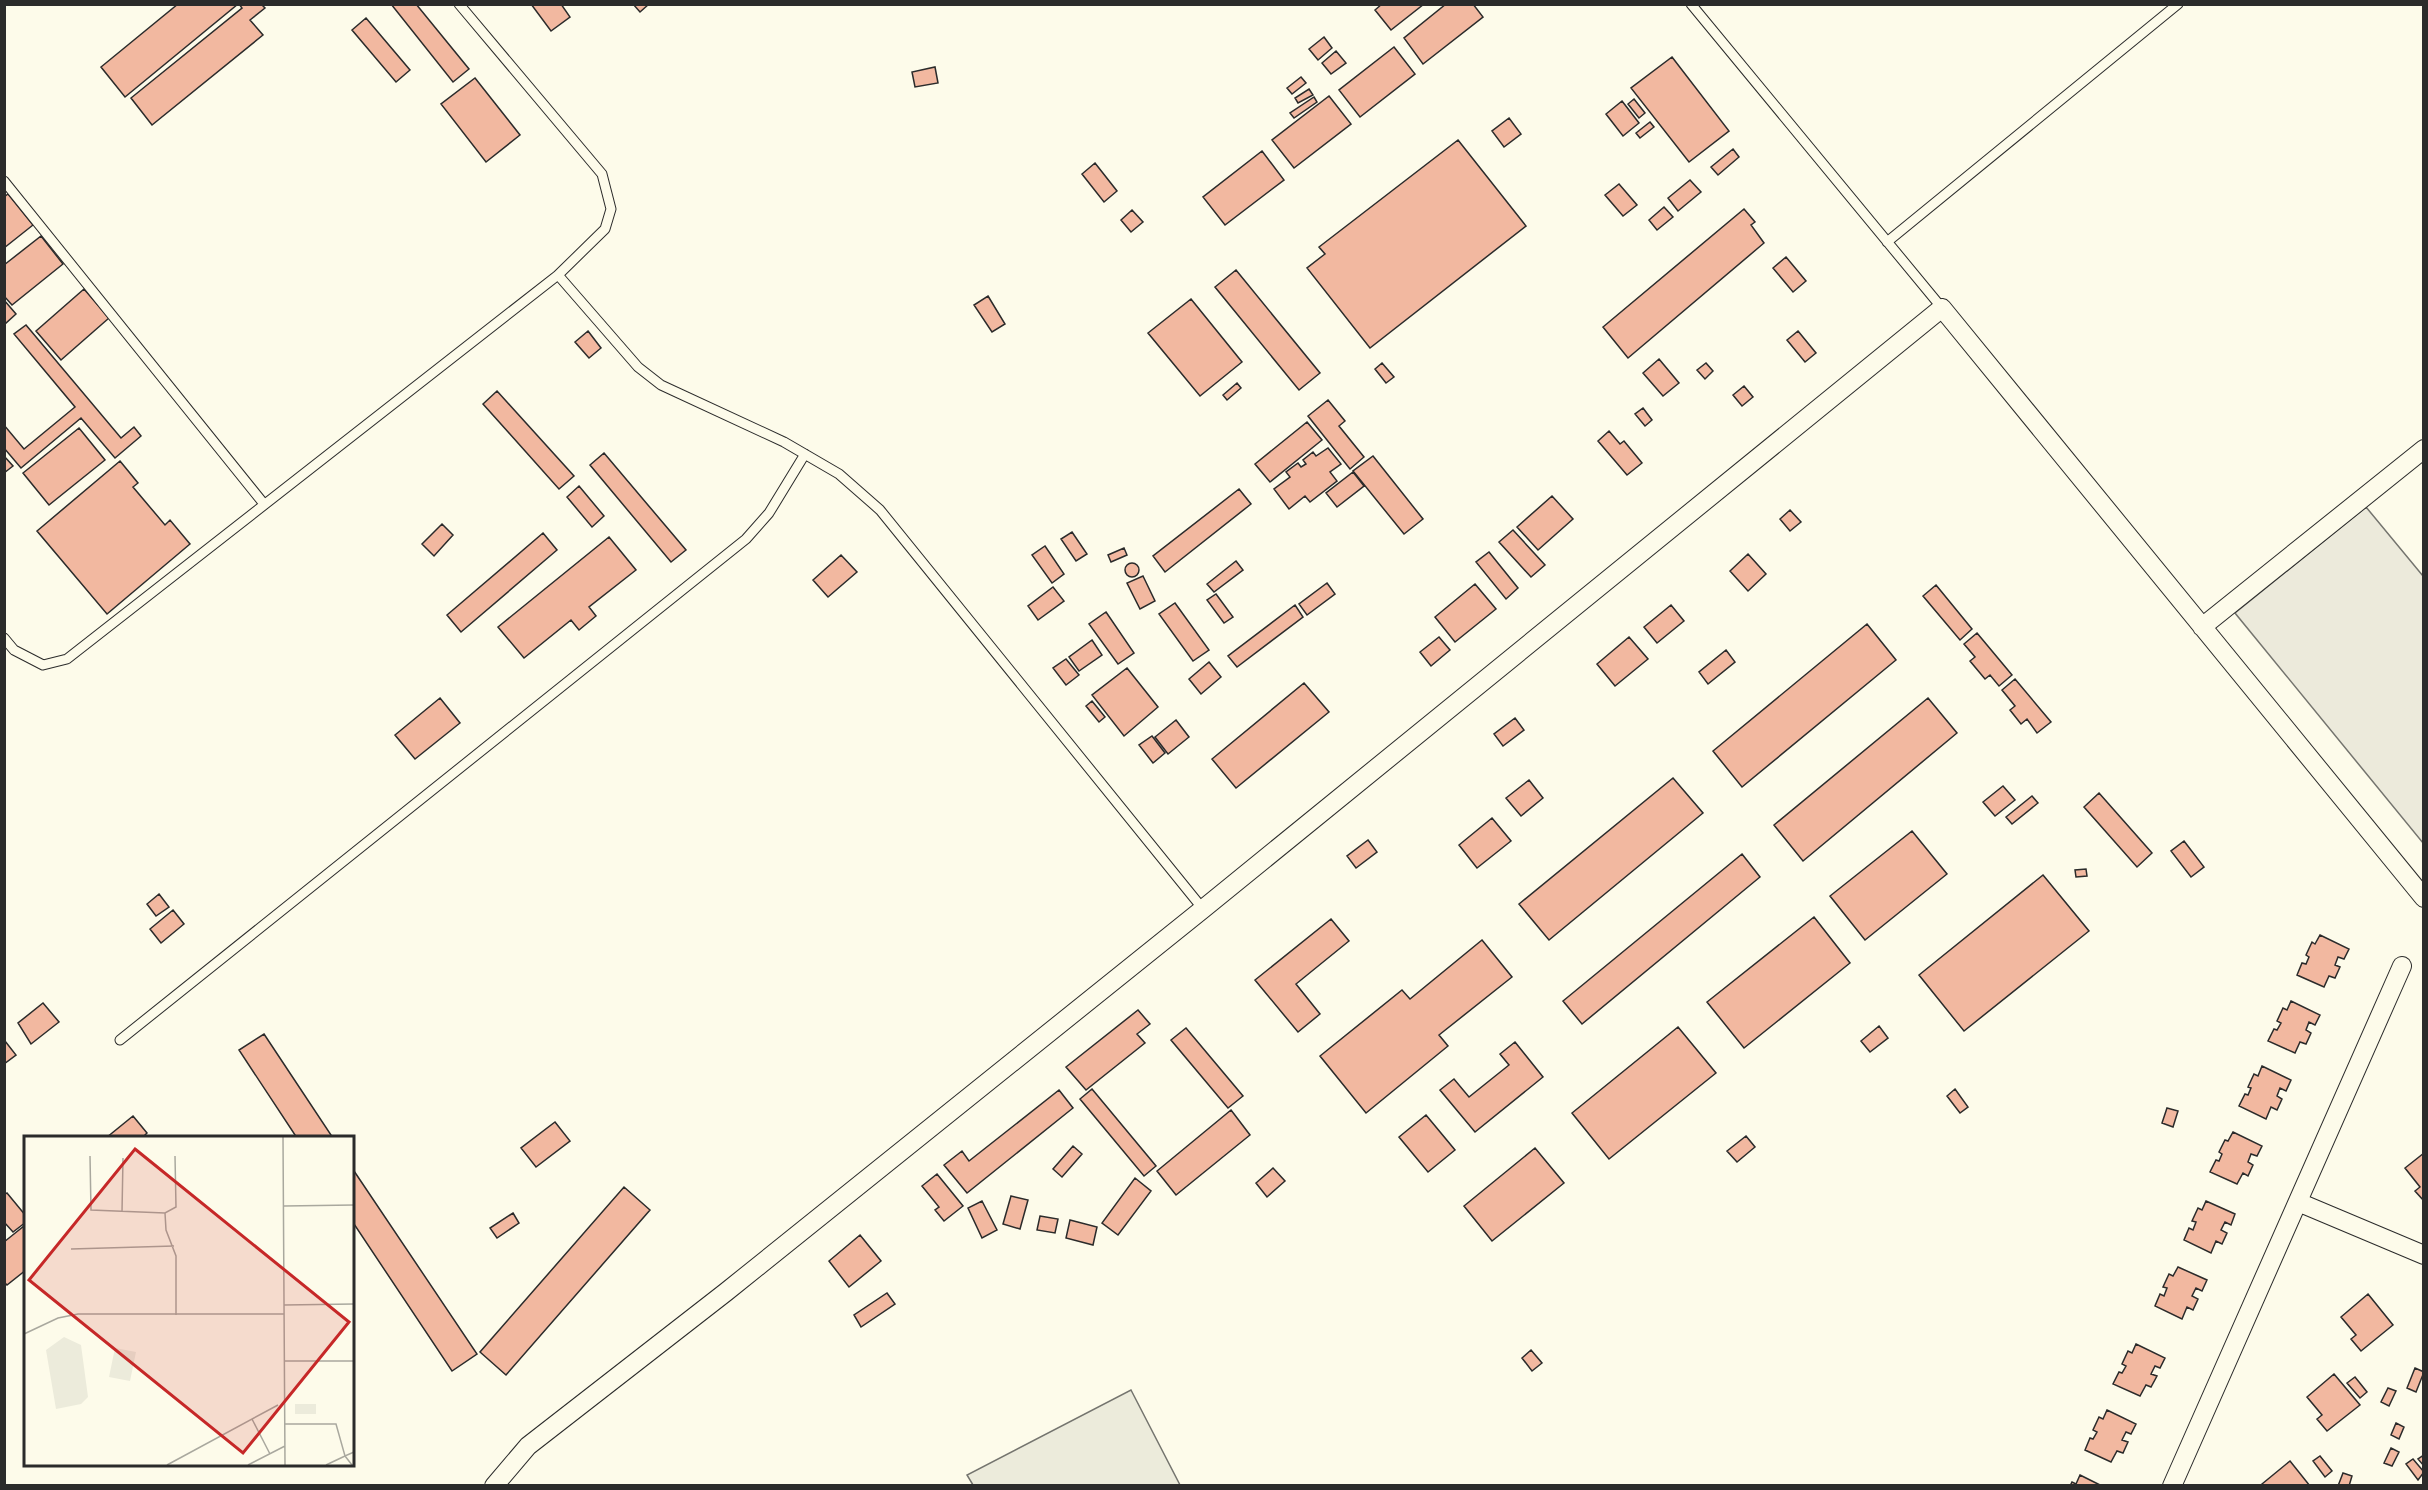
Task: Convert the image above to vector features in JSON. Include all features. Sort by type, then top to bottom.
[{"type":"street","points":[[494,1485],[528,1446],[726,1292],[1203,909],[1942,308],[2424,898]]},
{"type":"street","points":[[2202,627],[2424,449]]},
{"type":"street","points":[[2172,1485],[2402,966]]},
{"type":"street","points":[[2298,1202],[2424,1255]]},
{"type":"lane","points":[[4,638],[14,650],[43,665],[67,659],[558,275],[606,229],[611,209],[603,174],[459,4]]},
{"type":"lane","points":[[1691,4],[1942,308]]},
{"type":"lane","points":[[1887,242],[2178,4]]},
{"type":"lane","points":[[4,181],[264,504]]},
{"type":"lane","points":[[558,275],[638,367],[661,385],[805,454],[839,474],[880,510],[1203,909]]},
{"type":"lane","points":[[120,1040],[746,539],[769,513],[805,454]]},
{"type":"shaded area","points":[[2366,507],[2423,576],[2423,843],[2235,613]]},
{"type":"shaded area","points":[[1131,1390],[1180,1485],[973,1485],[967,1475]]},
{"type":"building","points":[[178,4],[238,4],[125,97],[101,67]]},
{"type":"building","points":[[239,4],[261,4],[265,8],[250,20],[263,35],[152,125],[131,98],[242,8]]},
{"type":"building","points":[[391,4],[416,4],[469,69],[453,82]]},
{"type":"building","points":[[531,4],[561,4],[570,17],[551,31]]},
{"type":"building","points":[[633,4],[649,4],[640,12]]},
{"type":"building","points":[[1382,4],[1424,4],[1391,30],[1375,10]]},
{"type":"building","points":[[1446,4],[1473,4],[1483,17],[1423,64],[1404,38]]},
{"type":"building","points":[[366,18],[410,70],[396,82],[352,30]]},
{"type":"building","points":[[1324,37],[1332,48],[1318,60],[1309,49]]},
{"type":"building","points":[[1394,47],[1415,74],[1360,117],[1339,90]]},
{"type":"building","points":[[1336,51],[1346,63],[1331,74],[1322,63]]},
{"type":"building","points":[[1672,57],[1729,131],[1689,162],[1631,88]]},
{"type":"building","points":[[935,67],[938,83],[915,87],[912,72]]},
{"type":"building","points":[[1301,77],[1306,83],[1292,94],[1287,88]]},
{"type":"building","points":[[475,78],[520,135],[486,162],[441,104]]},
{"type":"building","points":[[1309,89],[1313,95],[1298,103],[1295,98]]},
{"type":"building","points":[[1329,96],[1351,124],[1294,168],[1272,140]]},
{"type":"building","points":[[1314,97],[1317,102],[1294,118],[1290,113]]},
{"type":"building","points":[[1634,99],[1645,113],[1639,118],[1628,104]]},
{"type":"building","points":[[1622,101],[1639,123],[1623,136],[1606,114]]},
{"type":"building","points":[[1509,118],[1521,134],[1504,147],[1492,131]]},
{"type":"building","points":[[1650,122],[1654,127],[1640,138],[1636,133]]},
{"type":"building","points":[[1458,140],[1526,226],[1370,348],[1307,268],[1325,254],[1319,247]]},
{"type":"building","points":[[1733,149],[1739,157],[1718,175],[1711,167]]},
{"type":"building","points":[[1262,151],[1284,180],[1225,225],[1203,197]]},
{"type":"building","points":[[1095,163],[1117,191],[1104,202],[1082,174]]},
{"type":"building","points":[[1690,180],[1701,192],[1678,211],[1668,198]]},
{"type":"building","points":[[1619,184],[1637,205],[1623,216],[1605,195]]},
{"type":"building","points":[[8,194],[33,225],[4,248],[4,197]]},
{"type":"building","points":[[1664,207],[1673,217],[1657,230],[1649,220]]},
{"type":"building","points":[[1744,209],[1755,222],[1751,225],[1764,243],[1628,358],[1603,327]]},
{"type":"building","points":[[1132,210],[1143,222],[1131,232],[1121,220]]},
{"type":"building","points":[[41,236],[63,264],[12,305],[4,296],[4,265]]},
{"type":"building","points":[[1786,257],[1806,281],[1793,292],[1773,268]]},
{"type":"building","points":[[1236,270],[1320,373],[1299,390],[1215,287]]},
{"type":"building","points":[[84,289],[109,318],[61,360],[36,331]]},
{"type":"building","points":[[988,296],[1005,324],[992,332],[974,305]]},
{"type":"building","points":[[1191,299],[1242,362],[1200,396],[1148,333]]},
{"type":"building","points":[[4,300],[16,314],[6,323],[4,322]]},
{"type":"building","points":[[26,325],[121,438],[134,427],[141,436],[115,458],[81,418],[21,468],[4,448],[4,425],[24,449],[75,407],[14,334]]},
{"type":"building","points":[[588,331],[601,348],[589,358],[575,342]]},
{"type":"building","points":[[1798,331],[1816,353],[1805,362],[1787,340]]},
{"type":"building","points":[[1659,359],[1679,383],[1663,396],[1643,373]]},
{"type":"building","points":[[1382,363],[1394,377],[1386,383],[1375,369]]},
{"type":"building","points":[[1706,363],[1713,371],[1705,379],[1697,370]]},
{"type":"building","points":[[1237,383],[1241,388],[1227,400],[1223,395]]},
{"type":"building","points":[[1744,386],[1753,397],[1742,406],[1733,395]]},
{"type":"building","points":[[497,391],[574,476],[559,489],[483,404]]},
{"type":"building","points":[[1328,400],[1345,421],[1339,426],[1364,457],[1350,469],[1308,416]]},
{"type":"building","points":[[1643,408],[1652,420],[1645,426],[1635,414]]},
{"type":"building","points":[[1307,422],[1322,440],[1270,482],[1255,464]]},
{"type":"building","points":[[79,428],[105,460],[49,505],[23,473]]},
{"type":"building","points":[[1609,431],[1620,444],[1624,441],[1642,463],[1627,475],[1598,441]]},
{"type":"building","points":[[1328,448],[1341,464],[1330,472],[1337,481],[1310,502],[1305,496],[1289,509],[1274,489],[1290,477],[1286,472],[1298,463],[1301,467],[1306,464],[1303,460],[1313,452],[1316,456]]},
{"type":"building","points":[[604,453],[686,550],[671,562],[590,465]]},
{"type":"building","points":[[4,456],[13,466],[4,473]]},
{"type":"building","points":[[1373,456],[1423,519],[1404,534],[1353,471]]},
{"type":"building","points":[[120,461],[138,483],[133,487],[165,525],[170,520],[190,544],[107,614],[37,531]]},
{"type":"building","points":[[1353,472],[1364,486],[1337,507],[1326,493]]},
{"type":"building","points":[[579,486],[604,516],[592,527],[567,497]]},
{"type":"building","points":[[1239,489],[1251,504],[1165,572],[1153,556]]},
{"type":"building","points":[[1552,496],[1573,519],[1538,550],[1517,527]]},
{"type":"building","points":[[1790,510],[1801,522],[1790,531],[1780,519]]},
{"type":"building","points":[[442,524],[453,535],[434,556],[422,544]]},
{"type":"building","points":[[1513,530],[1545,565],[1531,577],[1499,542]]},
{"type":"building","points":[[1072,532],[1087,554],[1076,561],[1061,539]]},
{"type":"building","points":[[543,533],[557,550],[461,632],[447,615]]},
{"type":"building","points":[[609,537],[636,570],[589,607],[596,616],[579,630],[571,620],[524,658],[498,627]]},
{"type":"building","points":[[1045,546],[1064,574],[1052,583],[1032,555]]},
{"type":"building","points":[[1124,548],[1127,555],[1111,562],[1108,555]]},
{"type":"building","points":[[1489,552],[1518,588],[1506,599],[1476,562]]},
{"type":"building","points":[[1748,554],[1766,574],[1748,591],[1730,571]]},
{"type":"building","points":[[841,555],[857,572],[828,597],[813,580]]},
{"type":"building","points":[[1236,561],[1243,570],[1214,592],[1207,584]]},
{"type":"building","points":[[1129,563],[1135,563],[1139,570],[1135,577],[1129,577],[1125,573],[1125,567]]},
{"type":"building","points":[[1143,576],[1155,601],[1140,609],[1127,583]]},
{"type":"building","points":[[1327,583],[1335,594],[1307,615],[1299,604]]},
{"type":"building","points":[[1475,584],[1496,609],[1455,642],[1435,617]]},
{"type":"building","points":[[1936,585],[1972,629],[1960,640],[1923,596]]},
{"type":"building","points":[[1053,587],[1064,601],[1038,620],[1028,606]]},
{"type":"building","points":[[1216,594],[1233,617],[1224,623],[1207,600]]},
{"type":"building","points":[[1175,603],[1209,650],[1193,661],[1159,614]]},
{"type":"building","points":[[1295,605],[1303,617],[1237,667],[1228,656]]},
{"type":"building","points":[[1671,605],[1684,621],[1657,643],[1644,627]]},
{"type":"building","points":[[1106,612],[1134,653],[1118,664],[1089,624]]},
{"type":"building","points":[[1867,624],[1896,660],[1742,787],[1713,751]]},
{"type":"building","points":[[1977,633],[2012,675],[1999,686],[1990,675],[1985,679],[1970,661],[1975,657],[1964,644]]},
{"type":"building","points":[[1439,637],[1450,650],[1431,666],[1420,652]]},
{"type":"building","points":[[1629,637],[1648,659],[1615,686],[1597,664]]},
{"type":"building","points":[[1092,640],[1102,655],[1079,671],[1069,657]]},
{"type":"building","points":[[1726,650],[1735,662],[1708,684],[1699,672]]},
{"type":"building","points":[[1066,659],[1079,675],[1066,685],[1053,668]]},
{"type":"building","points":[[1209,662],[1221,677],[1201,694],[1189,679]]},
{"type":"building","points":[[1127,668],[1158,707],[1124,736],[1092,695]]},
{"type":"building","points":[[2015,679],[2051,722],[2037,733],[2027,719],[2021,724],[2010,710],[2015,706],[2002,690]]},
{"type":"building","points":[[1304,683],[1329,712],[1236,788],[1212,759]]},
{"type":"building","points":[[440,698],[460,723],[415,759],[395,735]]},
{"type":"building","points":[[1928,698],[1957,733],[1803,861],[1774,825]]},
{"type":"building","points":[[1092,701],[1105,717],[1099,722],[1086,706]]},
{"type":"building","points":[[1515,718],[1524,730],[1503,746],[1494,734]]},
{"type":"building","points":[[1176,720],[1189,737],[1168,754],[1155,737]]},
{"type":"building","points":[[1152,736],[1165,753],[1153,763],[1139,745]]},
{"type":"building","points":[[1673,778],[1703,813],[1549,940],[1519,904]]},
{"type":"building","points":[[1529,780],[1543,798],[1521,816],[1506,798]]},
{"type":"building","points":[[2003,786],[2015,800],[1995,816],[1983,802]]},
{"type":"building","points":[[2099,793],[2152,853],[2137,867],[2084,807]]},
{"type":"building","points":[[2032,796],[2038,803],[2012,824],[2006,817]]},
{"type":"building","points":[[1492,818],[1511,841],[1477,868],[1459,845]]},
{"type":"building","points":[[1912,831],[1947,874],[1865,940],[1830,896]]},
{"type":"building","points":[[1368,840],[1377,852],[1356,868],[1347,856]]},
{"type":"building","points":[[2184,841],[2204,867],[2191,877],[2171,851]]},
{"type":"building","points":[[1742,854],[1760,877],[1582,1024],[1563,1001]]},
{"type":"building","points":[[2086,869],[2087,876],[2076,877],[2075,870]]},
{"type":"building","points":[[2043,875],[2089,931],[1964,1031],[1919,975]]},
{"type":"building","points":[[159,894],[169,907],[156,916],[147,904]]},
{"type":"building","points":[[173,910],[184,924],[161,943],[150,929]]},
{"type":"building","points":[[1814,917],[1850,963],[1744,1048],[1707,1002]]},
{"type":"building","points":[[1331,919],[1349,941],[1296,984],[1320,1014],[1298,1032],[1255,980]]},
{"type":"building","points":[[2320,935],[2349,949],[2344,959],[2338,957],[2335,965],[2340,967],[2335,978],[2329,976],[2324,987],[2297,975],[2302,963],[2306,964],[2309,957],[2306,955],[2312,942],[2315,944]]},
{"type":"building","points":[[1482,940],[1512,977],[1439,1035],[1448,1046],[1366,1113],[1320,1056],[1402,990],[1410,999]]},
{"type":"building","points":[[2291,1001],[2320,1015],[2315,1025],[2309,1022],[2306,1030],[2311,1033],[2306,1044],[2300,1042],[2295,1053],[2268,1041],[2274,1029],[2277,1030],[2281,1023],[2277,1021],[2283,1008],[2287,1010]]},
{"type":"building","points":[[43,1003],[59,1022],[31,1044],[18,1023]]},
{"type":"building","points":[[1138,1010],[1150,1024],[1137,1034],[1145,1043],[1086,1090],[1066,1067]]},
{"type":"building","points":[[1879,1026],[1888,1038],[1870,1052],[1861,1041]]},
{"type":"building","points":[[1678,1027],[1716,1073],[1609,1159],[1572,1113]]},
{"type":"building","points":[[1186,1028],[1243,1096],[1228,1108],[1171,1040]]},
{"type":"building","points":[[264,1034],[332,1136],[296,1136],[239,1050]]},
{"type":"building","points":[[4,1042],[16,1055],[4,1064]]},
{"type":"building","points":[[1515,1042],[1543,1077],[1475,1132],[1440,1090],[1454,1079],[1469,1097],[1509,1065],[1500,1054]]},
{"type":"building","points":[[2262,1066],[2291,1080],[2286,1091],[2280,1088],[2277,1096],[2282,1099],[2277,1110],[2271,1107],[2266,1119],[2239,1106],[2245,1094],[2248,1095],[2251,1088],[2248,1087],[2254,1074],[2258,1076]]},
{"type":"building","points":[[1092,1089],[1156,1166],[1144,1176],[1080,1099]]},
{"type":"building","points":[[1955,1089],[1968,1107],[1960,1113],[1947,1096]]},
{"type":"building","points":[[1059,1090],[1073,1108],[967,1193],[944,1165],[962,1151],[969,1161]]},
{"type":"building","points":[[2167,1108],[2178,1111],[2173,1127],[2162,1123]]},
{"type":"building","points":[[1231,1110],[1250,1135],[1176,1195],[1157,1171]]},
{"type":"building","points":[[1426,1115],[1455,1150],[1428,1172],[1399,1137]]},
{"type":"building","points":[[133,1116],[147,1133],[144,1136],[108,1136]]},
{"type":"building","points":[[555,1122],[570,1141],[536,1167],[521,1148]]},
{"type":"building","points":[[2233,1132],[2262,1146],[2257,1156],[2251,1154],[2248,1162],[2253,1165],[2248,1176],[2243,1173],[2237,1184],[2210,1172],[2216,1160],[2219,1161],[2222,1154],[2219,1152],[2225,1140],[2228,1141]]},
{"type":"building","points":[[1746,1136],[1755,1147],[1737,1162],[1727,1151]]},
{"type":"building","points":[[1073,1146],[1082,1154],[1062,1177],[1053,1169]]},
{"type":"building","points":[[1535,1148],[1564,1183],[1492,1241],[1464,1206]]},
{"type":"building","points":[[2424,1153],[2424,1201],[2415,1191],[2420,1187],[2405,1168]]},
{"type":"building","points":[[1273,1168],[1285,1181],[1267,1197],[1256,1183]]},
{"type":"building","points":[[354,1171],[477,1354],[452,1371],[354,1224]]},
{"type":"building","points":[[937,1174],[963,1206],[944,1221],[935,1210],[939,1207],[922,1186]]},
{"type":"building","points":[[1135,1178],[1151,1191],[1118,1235],[1102,1223]]},
{"type":"building","points":[[624,1187],[650,1210],[506,1375],[480,1352]]},
{"type":"building","points":[[7,1193],[24,1214],[24,1224],[13,1232],[4,1222],[4,1195]]},
{"type":"building","points":[[1011,1196],[1028,1200],[1020,1229],[1003,1224]]},
{"type":"building","points":[[982,1201],[997,1230],[982,1238],[968,1208]]},
{"type":"building","points":[[2206,1201],[2235,1214],[2231,1225],[2225,1222],[2221,1230],[2227,1233],[2222,1244],[2216,1241],[2211,1253],[2184,1240],[2189,1228],[2193,1230],[2196,1222],[2192,1221],[2198,1208],[2202,1210]]},
{"type":"building","points":[[513,1213],[519,1223],[497,1238],[490,1228]]},
{"type":"building","points":[[1040,1216],[1058,1219],[1055,1233],[1037,1230]]},
{"type":"building","points":[[1070,1220],[1097,1227],[1093,1245],[1066,1238]]},
{"type":"building","points":[[24,1226],[24,1272],[7,1285],[4,1282],[4,1242]]},
{"type":"building","points":[[860,1235],[881,1261],[849,1287],[829,1261]]},
{"type":"building","points":[[2178,1267],[2207,1280],[2202,1291],[2196,1288],[2192,1296],[2198,1299],[2193,1310],[2187,1307],[2182,1319],[2155,1306],[2160,1294],[2164,1296],[2167,1288],[2163,1287],[2169,1274],[2173,1276]]},
{"type":"building","points":[[887,1293],[895,1304],[861,1327],[854,1315]]},
{"type":"building","points":[[2368,1294],[2393,1325],[2361,1351],[2351,1339],[2356,1335],[2341,1317]]},
{"type":"building","points":[[2136,1344],[2165,1358],[2160,1368],[2155,1366],[2151,1374],[2157,1376],[2151,1387],[2146,1385],[2140,1396],[2113,1384],[2119,1372],[2122,1373],[2126,1366],[2122,1364],[2128,1351],[2132,1353]]},
{"type":"building","points":[[1531,1350],[1542,1363],[1532,1371],[1522,1358]]},
{"type":"building","points":[[2415,1368],[2424,1372],[2416,1392],[2407,1388]]},
{"type":"building","points":[[2334,1374],[2360,1405],[2327,1431],[2317,1419],[2322,1415],[2307,1397]]},
{"type":"building","points":[[2355,1377],[2367,1392],[2360,1398],[2347,1383]]},
{"type":"building","points":[[2388,1388],[2396,1391],[2389,1406],[2381,1402]]},
{"type":"building","points":[[2107,1410],[2136,1424],[2131,1434],[2126,1432],[2122,1440],[2128,1442],[2123,1453],[2117,1451],[2111,1462],[2085,1450],[2090,1438],[2093,1439],[2097,1432],[2093,1430],[2099,1417],[2103,1419]]},
{"type":"building","points":[[2396,1423],[2404,1427],[2399,1439],[2391,1435]]},
{"type":"building","points":[[2391,1448],[2399,1452],[2392,1466],[2384,1463]]},
{"type":"building","points":[[2424,1455],[2424,1466],[2418,1459]]},
{"type":"building","points":[[2320,1456],[2332,1471],[2325,1477],[2313,1461]]},
{"type":"building","points":[[2413,1459],[2424,1472],[2418,1480],[2406,1464]]},
{"type":"building","points":[[2290,1461],[2310,1486],[2264,1486],[2262,1484]]},
{"type":"building","points":[[2343,1473],[2352,1476],[2349,1486],[2338,1486]]},
{"type":"building","points":[[2080,1475],[2102,1486],[2070,1486],[2072,1482],[2076,1484]]}]
